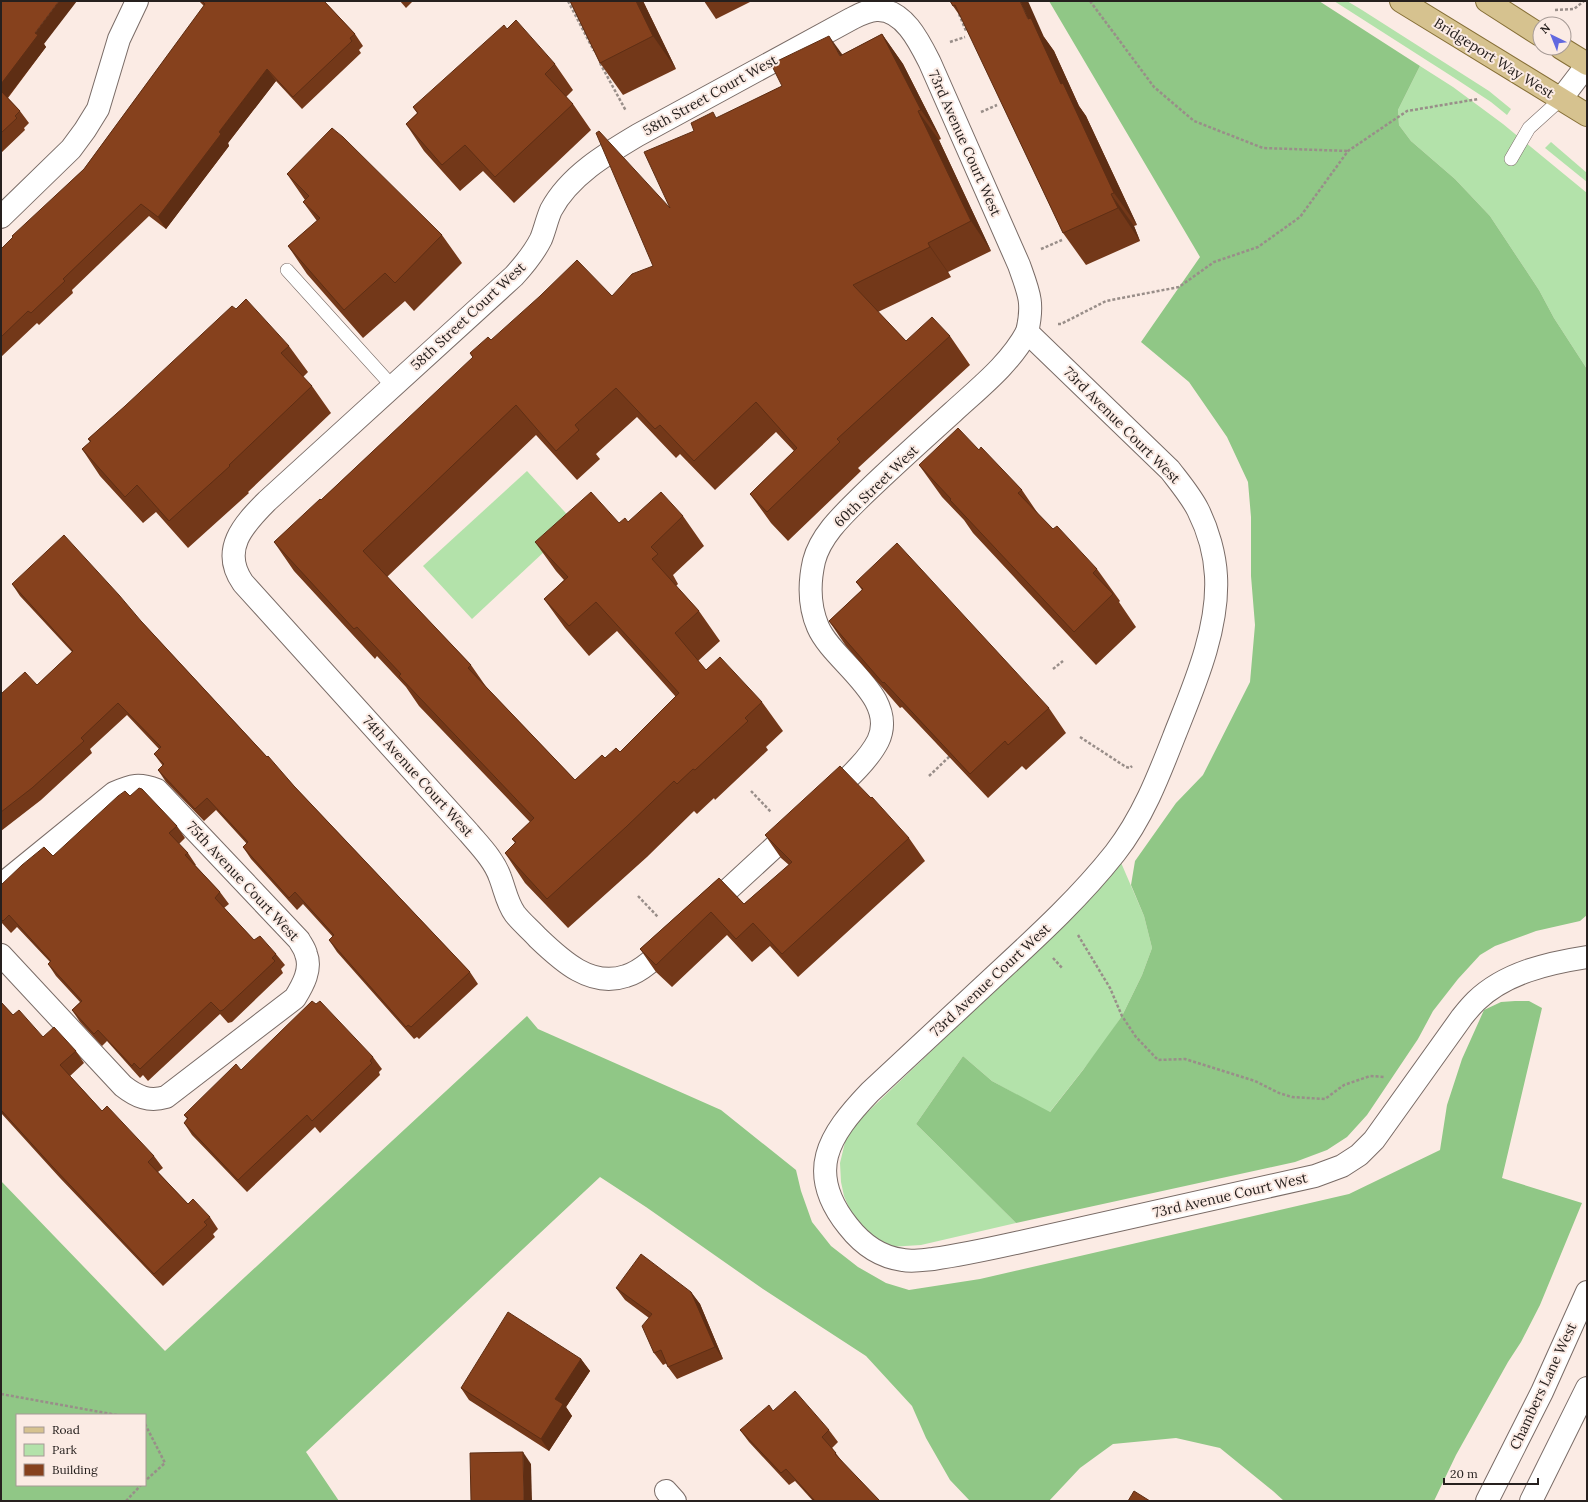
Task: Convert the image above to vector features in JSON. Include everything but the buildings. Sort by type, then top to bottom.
[{"type":"main road","name":"Bridgeport Way West","points":[[1401,1],[1587,115]]},
{"type":"main road","points":[[1487,1],[1532,29]]},
{"type":"main road","points":[[1572,54],[1587,64]]},
{"type":"street","points":[[1,217],[71,149],[85,130],[98,108],[119,39],[137,1]]},
{"type":"street","name":"58th Street Court West","points":[[234,564],[234,545],[244,526],[255,513],[498,292],[526,263],[541,239],[551,210],[564,191],[596,162],[638,135],[830,30],[867,6]]},
{"type":"street","name":"73rd Avenue Court West","points":[[867,6],[891,12],[899,18],[912,31],[925,53],[1019,265],[1027,287],[1031,305],[1028,328],[1170,470],[1186,490],[1198,510],[1206,529],[1216,577],[1215,603],[1206,649],[1191,694],[1155,784],[1137,819],[1116,851],[1087,887],[1064,911],[870,1092],[848,1116],[830,1143],[827,1156],[825,1183],[828,1193],[840,1216],[860,1240],[875,1252],[904,1261],[953,1256],[1315,1176],[1342,1166],[1359,1155],[1374,1140],[1462,1017],[1476,1001],[1490,989],[1510,978],[1550,963],[1587,957]]},
{"type":"street","points":[[1561,99],[1587,64]]},
{"type":"street","name":"60th Street West","points":[[602,979],[613,979],[627,976],[642,967],[691,924],[839,787],[870,753],[878,741],[882,728],[882,718],[879,707],[858,678],[824,639],[818,627],[812,610],[810,596],[814,560],[820,546],[833,526],[857,501],[999,369],[1022,341],[1028,328]]},
{"type":"street","name":"74th Avenue Court West","points":[[234,564],[239,577],[252,594],[484,851],[500,877],[509,903],[515,914],[554,953],[569,965],[580,972],[602,979]]},
{"type":"street","name":"75th Avenue Court West","points":[[1,885],[114,793],[129,786],[144,785],[157,790],[299,940],[307,954],[307,972],[303,985],[295,998],[166,1097],[154,1100],[133,1094],[123,1086],[1,955]]},
{"type":"street","name":"Chambers Lane West","points":[[1487,1501],[1542,1392],[1587,1292]]},
{"type":"street","points":[[1531,1501],[1587,1388]]},
{"type":"lane","points":[[1511,159],[1529,128],[1561,99]]},
{"type":"lane","points":[[287,270],[393,387]]},
{"type":"path","points":[[568,1],[638,135]]},
{"type":"path","points":[[1090,1],[1154,87],[1194,121],[1263,148],[1348,151]]},
{"type":"path","points":[[1550,8],[1555,11],[1574,9],[1584,1]]},
{"type":"path","points":[[957,8],[966,31]]},
{"type":"path","points":[[956,40],[965,37]]},
{"type":"path","points":[[1028,328],[1061,324],[1106,301],[1180,287],[1214,262],[1258,247],[1300,218],[1348,151],[1407,110],[1478,99]]},
{"type":"path","points":[[988,109],[997,105]]},
{"type":"path","points":[[1054,243],[1062,240]]},
{"type":"path","points":[[1053,669],[1062,661]]},
{"type":"path","points":[[1080,737],[1120,763]]},
{"type":"path","points":[[929,776],[955,752]]},
{"type":"path","points":[[1064,911],[1110,988],[1122,1016],[1136,1037],[1158,1060],[1185,1059],[1255,1082],[1292,1097],[1325,1099],[1344,1084],[1370,1076],[1382,1078],[1425,1069]]},
{"type":"path","points":[[1049,954],[1063,968]]},
{"type":"path","points":[[1,1394],[111,1414]]},
{"type":"path","points":[[146,1426],[165,1463],[146,1480]]},
{"type":"path","points":[[126,1501],[140,1486]]},
{"type":"green space","points":[[1049,1],[1319,1],[1420,66],[1398,110],[1399,125],[1411,141],[1455,179],[1490,216],[1539,290],[1554,318],[1587,369],[1587,915],[1580,921],[1536,931],[1495,946],[1480,955],[1458,979],[1433,1011],[1418,1039],[1367,1115],[1347,1137],[1327,1150],[1295,1162],[1016,1223],[916,1124],[963,1056],[992,1081],[1050,1112],[1122,1016],[1142,975],[1152,948],[1144,916],[1131,885],[1135,861],[1176,803],[1203,775],[1250,682],[1255,625],[1251,576],[1251,517],[1248,482],[1227,437],[1189,382],[1141,342],[1200,257]]},
{"type":"green space","points":[[1334,1],[1347,1],[1362,10],[1489,91],[1511,109],[1507,115],[1491,102]]},
{"type":"green space","points":[[1420,66],[1453,87],[1503,124],[1587,193],[1587,369],[1554,318],[1539,290],[1490,216],[1455,179],[1411,141],[1399,125],[1398,110]]},
{"type":"green space","points":[[1551,142],[1587,173],[1587,182],[1545,148]]},
{"type":"green space","points":[[527,471],[575,523],[472,619],[423,566]]},
{"type":"green space","points":[[1116,851],[1144,916],[1152,948],[1142,975],[1122,1016],[1101,1047],[1049,1113],[992,1081],[963,1056],[916,1124],[1016,1223],[921,1245],[889,1247],[857,1227],[844,1196],[841,1182],[840,1163],[846,1138],[854,1125],[943,1040],[935,1032]]},
{"type":"green space","points":[[1515,1001],[1529,1001],[1542,1008],[1502,1178],[1582,1203],[1540,1305],[1521,1342],[1508,1362],[1456,1455],[1434,1501],[1284,1501],[1220,1448],[1176,1438],[1113,1444],[1080,1468],[1049,1501],[970,1501],[950,1480],[926,1438],[912,1406],[866,1356],[763,1289],[646,1207],[600,1177],[306,1452],[339,1501],[1,1501],[1,1181],[165,1351],[527,1016],[538,1029],[721,1110],[796,1170],[801,1191],[812,1222],[831,1246],[858,1267],[886,1283],[909,1290],[980,1279],[1349,1194],[1440,1150],[1447,1105],[1462,1059],[1484,1010],[1501,1002]]}]
